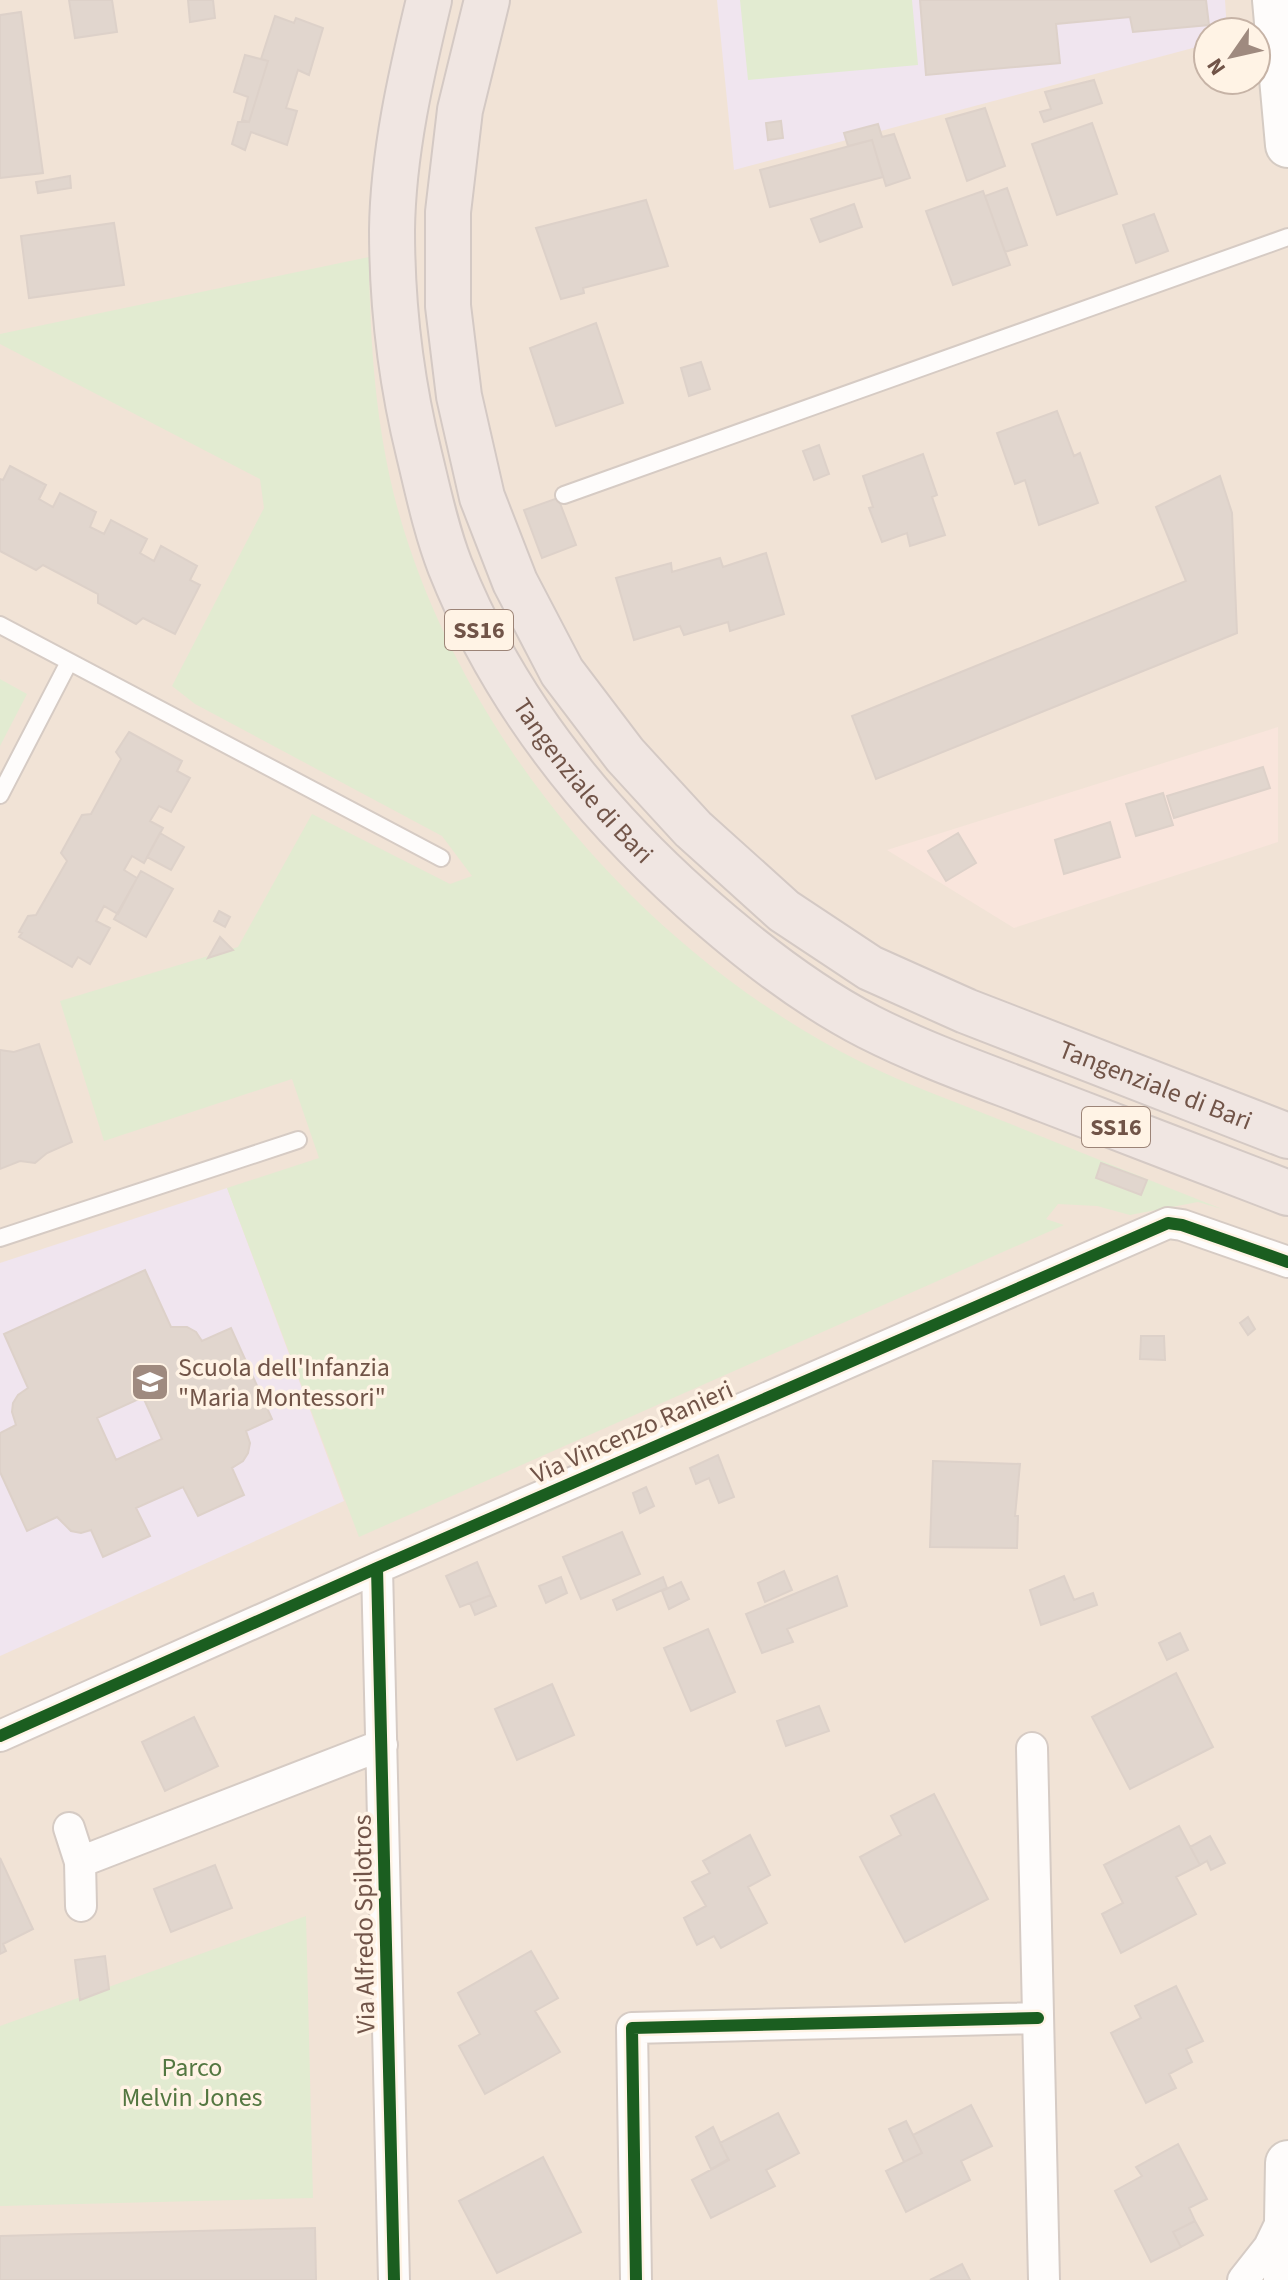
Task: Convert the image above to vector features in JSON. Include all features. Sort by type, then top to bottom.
[{"type":"highway","name":"Tangenziale di Bari","points":[[429,0],[410,79],[392,229],[397,331],[410,414],[432,508],[449,563],[475,623],[509,685],[548,745],[597,805],[658,869],[729,933],[800,986],[868,1026],[943,1061],[1288,1193]]},
{"type":"highway","name":"Tangenziale di Bari","points":[[487,0],[460,110],[448,212],[448,306],[459,396],[482,497],[515,582],[562,672],[625,755],[693,829],[784,911],[870,968],[966,1011],[1288,1136]]},
{"type":"street","points":[[1275,0],[1288,145]]},
{"type":"street","name":"Via Vincenzo Ranieri","points":[[0,1736],[1168,1223],[1182,1225],[1288,1262]]},
{"type":"street","name":"Via Alfredo Spilotros","points":[[377,1568],[394,2280]]},
{"type":"street","points":[[80,1862],[382,1745]]},
{"type":"street","points":[[1032,1748],[1044,2280]]},
{"type":"street","points":[[69,1828],[80,1862],[81,1906]]},
{"type":"street","points":[[636,2280],[632,2028],[1038,2018]]},
{"type":"street","points":[[1286,2280],[1288,2163]]},
{"type":"street","points":[[1243,2280],[1269,2247],[1287,2209]]},
{"type":"lane","points":[[564,495],[1288,237]]},
{"type":"lane","points":[[0,625],[441,858]]},
{"type":"lane","points":[[0,795],[69,662]]},
{"type":"lane","points":[[0,1238],[298,1140]]},
{"type":"shaded area","points":[[0,0],[1288,0],[1288,2280],[0,2280]]},
{"type":"shaded area","points":[[717,0],[1225,0],[1226,16],[1192,16],[1192,48],[734,170]]},
{"type":"shaded area","points":[[1278,727],[1278,842],[1014,928],[887,850]]},
{"type":"shaded area","name":"Scuola dell'Infanzia \"Maria Montessori\"","points":[[227,1188],[344,1501],[0,1656],[0,1263]]},
{"type":"green space","points":[[740,0],[912,0],[918,65],[748,80]]},
{"type":"green space","points":[[369,257],[377,403],[389,475],[409,546],[441,626],[482,704],[530,778],[586,847],[648,911],[715,969],[786,1019],[861,1062],[1222,1209],[1198,1202],[1130,1215],[1097,1206],[1058,1204],[1046,1219],[1064,1225],[359,1537],[227,1188],[319,1158],[292,1079],[104,1141],[60,1001],[238,947],[312,814],[450,884],[472,876],[442,836],[195,704],[172,686],[264,508],[260,479],[0,344],[0,334]]},
{"type":"green space","points":[[0,679],[27,694],[0,746]]},
{"type":"green space","name":"Parco Melvin Jones","points":[[306,1916],[313,2198],[0,2206],[0,2026]]},
{"type":"building","points":[[69,0],[112,0],[117,32],[75,38]]},
{"type":"building","points":[[188,0],[213,0],[215,18],[190,22]]},
{"type":"building","points":[[920,0],[1206,0],[1208,16],[1192,16],[1192,27],[1133,32],[1130,17],[1056,24],[1060,63],[926,75]]},
{"type":"building","points":[[21,12],[43,173],[0,178],[0,15]]},
{"type":"building","points":[[275,16],[294,23],[296,18],[323,28],[309,75],[298,70],[286,108],[297,111],[287,145],[251,132],[245,150],[232,144],[238,122],[249,122],[268,61],[261,59]]},
{"type":"building","points":[[245,55],[268,61],[249,122],[242,120],[248,97],[234,92]]},
{"type":"building","points":[[1094,80],[1102,103],[1044,122],[1040,112],[1051,109],[1045,92]]},
{"type":"building","points":[[985,108],[1005,166],[967,181],[946,119]]},
{"type":"building","points":[[781,121],[783,138],[768,140],[766,123]]},
{"type":"building","points":[[1092,123],[1117,194],[1057,215],[1032,144]]},
{"type":"building","points":[[878,124],[882,137],[894,134],[910,178],[886,186],[872,140],[848,146],[844,133]]},
{"type":"building","points":[[872,140],[883,177],[770,207],[760,170]]},
{"type":"building","points":[[70,176],[71,188],[38,193],[36,182]]},
{"type":"building","points":[[1007,188],[1027,245],[1005,252],[985,196]]},
{"type":"building","points":[[983,191],[1010,265],[953,285],[926,211]]},
{"type":"building","points":[[646,200],[668,266],[583,288],[584,293],[561,299],[536,228]]},
{"type":"building","points":[[854,204],[862,227],[820,242],[811,219]]},
{"type":"building","points":[[1154,214],[1168,251],[1136,263],[1123,225]]},
{"type":"building","points":[[114,223],[124,285],[29,298],[21,236]]},
{"type":"building","points":[[596,323],[623,403],[556,426],[530,348]]},
{"type":"building","points":[[701,362],[710,389],[689,396],[681,368]]},
{"type":"building","points":[[1057,411],[1074,456],[1080,453],[1098,503],[1039,525],[1025,480],[1015,484],[997,433]]},
{"type":"building","points":[[819,445],[829,474],[814,480],[803,451]]},
{"type":"building","points":[[923,454],[937,495],[932,497],[945,535],[910,546],[907,533],[882,542],[869,508],[873,507],[863,476]]},
{"type":"building","points":[[10,466],[46,485],[39,499],[53,507],[60,493],[96,512],[90,527],[104,534],[111,520],[147,539],[140,553],[154,561],[161,546],[197,566],[190,580],[200,585],[175,634],[143,618],[136,624],[98,603],[98,594],[43,565],[36,570],[0,551],[0,479],[3,480]]},
{"type":"building","points":[[1220,476],[1232,513],[1237,633],[876,779],[852,716],[1186,581],[1156,507]]},
{"type":"building","points":[[558,498],[576,545],[542,558],[524,510]]},
{"type":"building","points":[[766,553],[784,614],[730,631],[728,622],[684,635],[680,626],[634,640],[616,578],[671,563],[672,572],[720,558],[723,567]]},
{"type":"building","points":[[129,732],[182,761],[177,771],[190,778],[171,812],[159,806],[150,821],[163,828],[144,863],[132,856],[124,870],[137,878],[118,914],[104,906],[96,921],[110,928],[90,964],[78,957],[72,967],[19,937],[22,933],[19,932],[28,916],[36,915],[67,861],[61,853],[82,815],[91,814],[121,759],[116,752]]},
{"type":"building","points":[[1263,767],[1270,788],[1174,818],[1167,796]]},
{"type":"building","points":[[1163,793],[1173,825],[1136,836],[1126,804]]},
{"type":"building","points":[[1110,822],[1120,857],[1064,874],[1055,840]]},
{"type":"building","points":[[160,833],[184,847],[171,870],[147,857]]},
{"type":"building","points":[[958,833],[976,863],[946,881],[928,851]]},
{"type":"building","points":[[141,871],[173,889],[146,937],[114,919]]},
{"type":"building","points":[[219,911],[230,917],[225,927],[214,921]]},
{"type":"building","points":[[220,937],[233,950],[208,958]]},
{"type":"building","points":[[39,1044],[72,1142],[47,1153],[35,1163],[20,1161],[0,1169],[0,1050],[14,1052]]},
{"type":"building","points":[[1101,1163],[1147,1180],[1141,1195],[1096,1178]]},
{"type":"building","name":"Scuola dell'Infanzia \"Maria Montessori\"","points":[[145,1270],[171,1327],[187,1327],[196,1332],[202,1341],[231,1328],[272,1419],[246,1431],[250,1443],[248,1453],[243,1461],[232,1468],[244,1495],[198,1516],[183,1487],[136,1508],[150,1536],[103,1557],[91,1530],[81,1533],[71,1531],[57,1517],[27,1531],[0,1472],[0,1433],[16,1425],[13,1403],[28,1388],[4,1334]],"holes":[[[143,1397],[162,1439],[116,1460],[97,1418]]]},
{"type":"building","points":[[1248,1317],[1255,1329],[1248,1335],[1240,1323]]},
{"type":"building","points":[[1141,1336],[1164,1336],[1165,1360],[1140,1359]]},
{"type":"building","points":[[718,1455],[734,1497],[719,1503],[709,1478],[696,1484],[690,1468]]},
{"type":"building","points":[[933,1461],[1020,1464],[1015,1516],[1018,1516],[1017,1548],[930,1547]]},
{"type":"building","points":[[646,1487],[654,1506],[640,1513],[633,1493]]},
{"type":"building","points":[[622,1532],[640,1574],[581,1599],[563,1557]]},
{"type":"building","points":[[477,1562],[491,1595],[460,1607],[446,1576]]},
{"type":"building","points":[[784,1571],[792,1590],[765,1602],[758,1583]]},
{"type":"building","points":[[837,1576],[847,1606],[787,1629],[793,1642],[762,1653],[746,1614]]},
{"type":"building","points":[[1064,1576],[1074,1600],[1093,1593],[1097,1605],[1041,1625],[1030,1590]]},
{"type":"building","points":[[561,1577],[567,1593],[546,1603],[539,1586]]},
{"type":"building","points":[[663,1577],[667,1588],[617,1610],[613,1600]]},
{"type":"building","points":[[681,1582],[689,1599],[669,1609],[662,1591]]},
{"type":"building","points":[[491,1595],[496,1606],[475,1615],[470,1603]]},
{"type":"building","points":[[708,1629],[735,1692],[691,1711],[664,1648]]},
{"type":"building","points":[[1180,1633],[1188,1650],[1167,1660],[1159,1643]]},
{"type":"building","points":[[1176,1673],[1213,1747],[1130,1789],[1092,1717]]},
{"type":"building","points":[[552,1684],[574,1735],[517,1760],[495,1709]]},
{"type":"building","points":[[819,1706],[829,1731],[786,1746],[777,1721]]},
{"type":"building","points":[[194,1717],[218,1766],[165,1791],[142,1742]]},
{"type":"building","points":[[934,1794],[988,1899],[905,1942],[860,1857],[901,1835],[891,1816]]},
{"type":"building","points":[[1179,1826],[1200,1865],[1176,1877],[1196,1914],[1121,1953],[1102,1914],[1123,1903],[1104,1865]]},
{"type":"building","points":[[750,1835],[770,1875],[748,1887],[767,1923],[721,1948],[714,1936],[697,1945],[684,1918],[706,1906],[692,1882],[710,1873],[703,1861]]},
{"type":"building","points":[[1210,1836],[1225,1863],[1211,1870],[1207,1861],[1200,1865],[1190,1847]]},
{"type":"building","points":[[0,1858],[33,1929],[3,1944],[6,1951],[0,1954]]},
{"type":"building","points":[[215,1865],[232,1908],[171,1932],[154,1889]]},
{"type":"building","points":[[531,1951],[558,1998],[535,2011],[560,2052],[485,2094],[459,2046],[480,2034],[458,1993]]},
{"type":"building","points":[[105,1956],[109,1989],[80,2000],[75,1960]]},
{"type":"building","points":[[1176,1986],[1203,2041],[1186,2049],[1192,2062],[1169,2074],[1176,2088],[1146,2103],[1111,2033],[1141,2018],[1135,2006]]},
{"type":"building","points":[[971,2105],[992,2146],[961,2161],[970,2180],[906,2212],[886,2171],[922,2153],[913,2135]]},
{"type":"building","points":[[778,2113],[799,2153],[766,2170],[775,2186],[711,2218],[692,2180],[729,2160],[720,2143]]},
{"type":"building","points":[[906,2121],[922,2153],[904,2162],[889,2129]]},
{"type":"building","points":[[713,2127],[728,2159],[711,2169],[696,2137]]},
{"type":"building","points":[[1178,2144],[1207,2199],[1189,2208],[1195,2221],[1173,2232],[1181,2247],[1151,2262],[1115,2191],[1142,2176],[1136,2167]]},
{"type":"building","points":[[543,2157],[581,2232],[497,2273],[459,2201]]},
{"type":"building","points":[[1195,2221],[1203,2235],[1181,2247],[1173,2232]]},
{"type":"building","points":[[315,2228],[316,2280],[0,2280],[0,2236]]},
{"type":"building","points":[[962,2264],[970,2280],[930,2280]]},
{"type":"cycle path","points":[[0,1736],[1168,1223],[1182,1225],[1288,1262]]},
{"type":"cycle path","points":[[377,1568],[394,2280]]},
{"type":"cycle path","points":[[636,2280],[632,2028],[1038,2018]]},
{"type":"place","name":"Scuola dell'Infanzia \"Maria Montessori\"","points":[[150,1382]]}]
